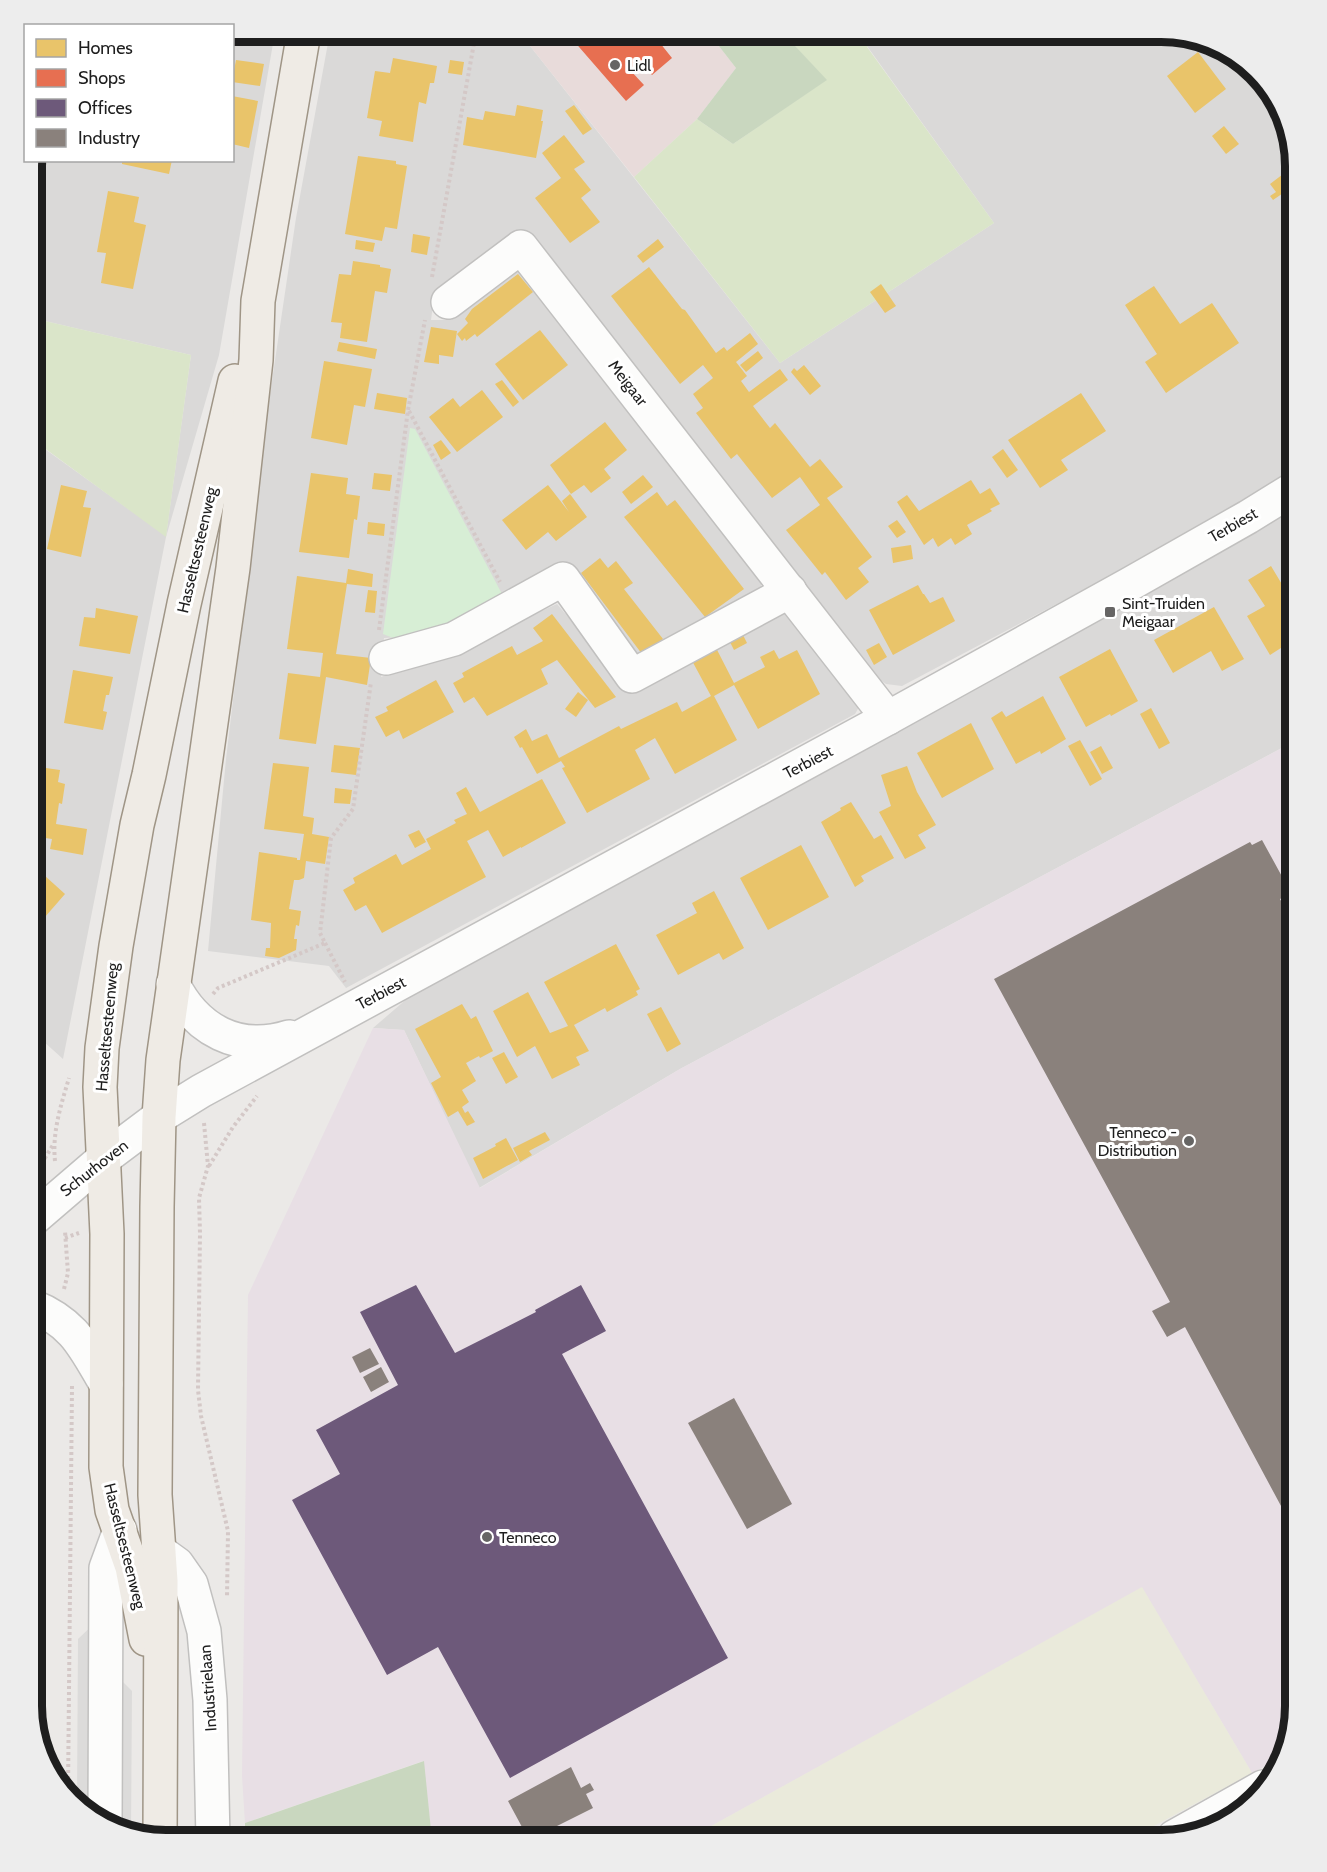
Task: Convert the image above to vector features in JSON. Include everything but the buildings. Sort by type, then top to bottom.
[{"type":"main road","name":"Hasseltsesteenweg","points":[[160,1830],[161,1581],[155,1495],[157,1207],[159,1117],[164,1051],[233,568],[256,360],[258,301],[302,42]]},
{"type":"main road","name":"Hasseltsesteenweg","points":[[145,1828],[146,1636],[132,1567],[112,1510],[106,1467],[106,1234],[100,1087],[102,1048],[119,924],[137,825],[240,357],[258,301]]},
{"type":"street","name":"Meigaar","points":[[435,300],[521,247],[888,718]]},
{"type":"street","name":"Terbiest","points":[[159,1117],[201,1091],[316,1028],[888,718],[1130,584],[1285,494]]},
{"type":"street","points":[[379,658],[454,639],[563,579],[632,676],[790,591]]},
{"type":"street","name":"Terbiest","points":[[173,984],[181,999],[206,1027],[224,1036],[264,1043],[316,1028]]},
{"type":"street","name":"Schurhoven","points":[[42,1211],[103,1159],[159,1117]]},
{"type":"street","points":[[42,1311],[57,1318],[72,1332],[83,1345],[106,1384]]},
{"type":"street","points":[[105,1814],[106,1568],[120,1530]]},
{"type":"street","name":"Industrielaan","points":[[159,1551],[177,1564],[191,1584],[204,1631],[210,1700],[213,1830]]},
{"type":"street","points":[[1194,1826],[1245,1797]]},
{"type":"path","points":[[357,1006],[320,933],[331,838],[353,809],[379,658],[408,410],[435,300],[474,42]]},
{"type":"path","points":[[408,410],[513,606]]},
{"type":"path","points":[[213,995],[218,988],[325,943]]},
{"type":"path","points":[[206,988],[220,1001]]},
{"type":"path","points":[[201,1091],[208,1166]]},
{"type":"path","points":[[227,1597],[228,1531],[201,1416],[198,1390],[200,1233],[198,1198],[208,1166],[233,1127],[259,1094]]},
{"type":"path","points":[[42,1162],[53,1144]]},
{"type":"path","points":[[68,1781],[71,1381]]},
{"type":"shaded area","points":[[234,42],[273,42],[219,355],[166,537],[63,1059],[42,1040],[42,447],[166,536],[191,355],[42,320],[42,162],[234,162]]},
{"type":"shaded area","points":[[328,42],[527,42],[780,363],[994,223],[867,46],[872,42],[1169,42],[1193,46],[1223,59],[1249,78],[1268,104],[1281,134],[1285,166],[1285,477],[1258,497],[902,686],[886,684],[874,676],[522,235],[447,291],[435,290],[431,320],[451,320],[519,264],[762,580],[759,596],[635,665],[559,561],[448,628],[405,637],[384,638],[381,677],[463,647],[557,604],[629,689],[789,608],[859,707],[855,714],[346,988],[329,966],[208,951],[226,759],[268,408],[296,218]]},
{"type":"shaded area","points":[[527,42],[716,42],[736,68],[697,119],[634,177]]},
{"type":"shaded area","points":[[1285,509],[1285,746],[680,1069],[479,1188],[404,1030],[373,1028],[423,985],[531,931]]},
{"type":"shaded area","points":[[1285,746],[1285,1706],[1281,1738],[1271,1763],[1252,1773],[1142,1588],[704,1830],[431,1830],[423,1761],[245,1823],[242,1776],[248,1295],[373,1028],[404,1030],[480,1188],[680,1069]]},
{"type":"shaded area","points":[[1142,1587],[1252,1773],[1147,1830],[704,1830]]},
{"type":"shaded area","points":[[97,1621],[96,1808],[77,1793],[78,1639]]},
{"type":"shaded area","points":[[114,1673],[132,1691],[131,1825],[113,1818]]},
{"type":"green space","points":[[716,42],[791,42],[827,80],[733,144],[697,119],[736,68]]},
{"type":"green space","points":[[791,42],[873,42],[867,47],[994,223],[780,363],[634,177],[697,119],[733,144],[826,80]]},
{"type":"green space","points":[[42,320],[191,355],[166,537],[42,446]]},
{"type":"green space","points":[[410,428],[415,429],[502,594],[502,604],[401,641],[383,634]]},
{"type":"green space","points":[[424,1761],[431,1830],[245,1830],[245,1823]]},
{"type":"place","name":"Lidl","points":[[615,65]]},
{"type":"place","name":"Sint-Truiden Meigaar","points":[[1110,612]]},
{"type":"place","name":"Tenneco - Distribution","points":[[1189,1141]]},
{"type":"place","name":"Tenneco","points":[[487,1537]]}]
